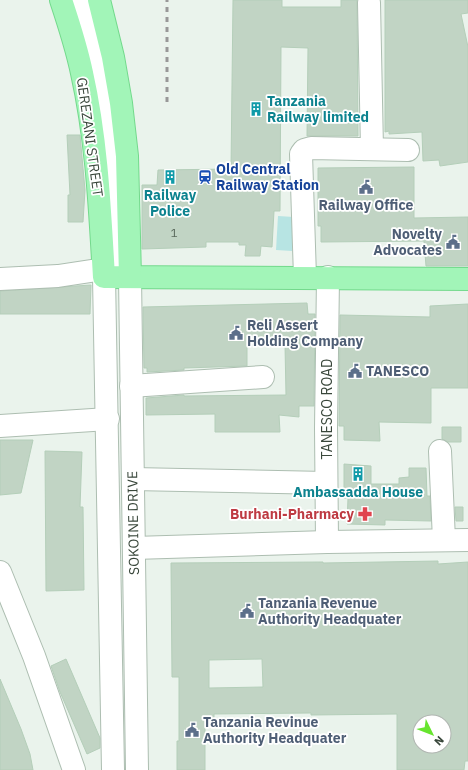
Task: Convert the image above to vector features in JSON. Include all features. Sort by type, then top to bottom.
[{"type":"main road","name":"GEREZANI STREET","points":[[61,0],[82,73],[114,275]]},
{"type":"main road","points":[[99,0],[113,56],[121,103],[127,156],[114,275],[468,279]]},
{"type":"street","points":[[0,279],[114,275],[114,187],[107,118],[101,74],[88,18],[82,0]]},
{"type":"street","points":[[369,3],[372,149]]},
{"type":"street","points":[[305,277],[301,154],[304,150],[311,148],[408,150]]},
{"type":"street","name":"SOKOINE DRIVE","points":[[114,275],[131,386],[137,770]]},
{"type":"street","name":"SOKOINE DRIVE","points":[[113,770],[108,419],[114,275]]},
{"type":"street","name":"TANESCO ROAD","points":[[327,542],[326,483],[328,277]]},
{"type":"street","points":[[131,386],[263,377]]},
{"type":"street","points":[[0,426],[108,419]]},
{"type":"street","points":[[440,451],[444,540]]},
{"type":"street","points":[[133,479],[326,483]]},
{"type":"street","points":[[134,548],[327,542],[468,540]]},
{"type":"street","points":[[0,572],[34,656],[74,770]]},
{"type":"shaded area","points":[[278,216],[294,217],[292,251],[276,250]]},
{"type":"building","points":[[233,0],[282,0],[282,7],[341,7],[341,0],[357,0],[358,136],[307,136],[308,48],[281,47],[280,211],[274,211],[272,247],[261,246],[260,256],[245,256],[246,245],[239,245],[239,242],[206,242],[206,247],[142,249],[142,185],[157,185],[158,170],[231,169]]},
{"type":"building","points":[[385,0],[468,0],[468,13],[461,14],[468,47],[468,162],[440,166],[439,160],[423,161],[422,132],[389,134],[389,131],[385,132]]},
{"type":"building","points":[[67,135],[80,135],[85,190],[83,222],[68,222],[68,195],[70,195]]},
{"type":"building","name":"Railway Office","points":[[414,167],[414,218],[468,217],[468,266],[426,266],[424,241],[321,242],[321,226],[318,226],[318,168]]},
{"type":"building","points":[[91,285],[90,314],[0,314],[0,291]]},
{"type":"building","points":[[307,303],[308,314],[315,314],[314,406],[299,406],[299,417],[279,415],[280,432],[215,432],[215,414],[146,415],[146,398],[184,395],[286,395],[285,345],[247,346],[247,366],[184,368],[184,370],[147,372],[147,368],[144,368],[143,307]]},
{"type":"building","points":[[468,304],[468,388],[431,388],[431,423],[379,422],[380,441],[344,440],[344,426],[339,426],[340,315],[430,317],[430,306]]},
{"type":"building","points":[[442,427],[461,427],[461,442],[448,442],[442,439]]},
{"type":"building","points":[[0,440],[33,440],[21,493],[0,495]]},
{"type":"building","points":[[45,451],[82,452],[80,507],[83,507],[84,590],[46,591]]},
{"type":"building","points":[[344,464],[371,466],[371,484],[399,484],[399,478],[409,477],[409,468],[426,468],[427,496],[430,496],[431,521],[385,520],[385,525],[347,524],[348,498],[344,498]]},
{"type":"building","points":[[455,507],[463,507],[463,521],[456,521]]},
{"type":"building","points":[[438,561],[438,564],[468,562],[468,761],[465,761],[464,770],[397,770],[397,714],[311,715],[311,713],[214,714],[214,719],[205,719],[205,770],[177,770],[177,741],[179,741],[179,677],[172,677],[171,563]],"holes":[[[262,659],[263,687],[209,688],[209,660]]]},
{"type":"building","points":[[66,659],[100,738],[100,748],[87,754],[60,692],[51,666]]},
{"type":"building","points":[[0,679],[21,729],[30,754],[33,770],[0,770]]},
{"type":"railway","points":[[167,0],[167,102]]},
{"type":"place","name":"Tanzania Railway limited","points":[[256,109]]},
{"type":"place","name":"Railway Police","points":[[170,177]]},
{"type":"place","name":"Old Central Railway Station","points":[[205,177]]},
{"type":"place","name":"Railway Office","points":[[366,187]]},
{"type":"place","name":"Novelty Advocates","points":[[453,242]]},
{"type":"place","name":"Reli Assert Holding Company","points":[[236,333]]},
{"type":"place","name":"TANESCO","points":[[355,371]]},
{"type":"place","name":"Ambassadda House","points":[[358,474]]},
{"type":"place","name":"Burhani-Pharmacy","points":[[365,514]]},
{"type":"place","name":"Tanzania Revenue Authority Headquater","points":[[247,611]]},
{"type":"place","name":"Tanzania Revinue Authority Headquater","points":[[192,730]]}]
